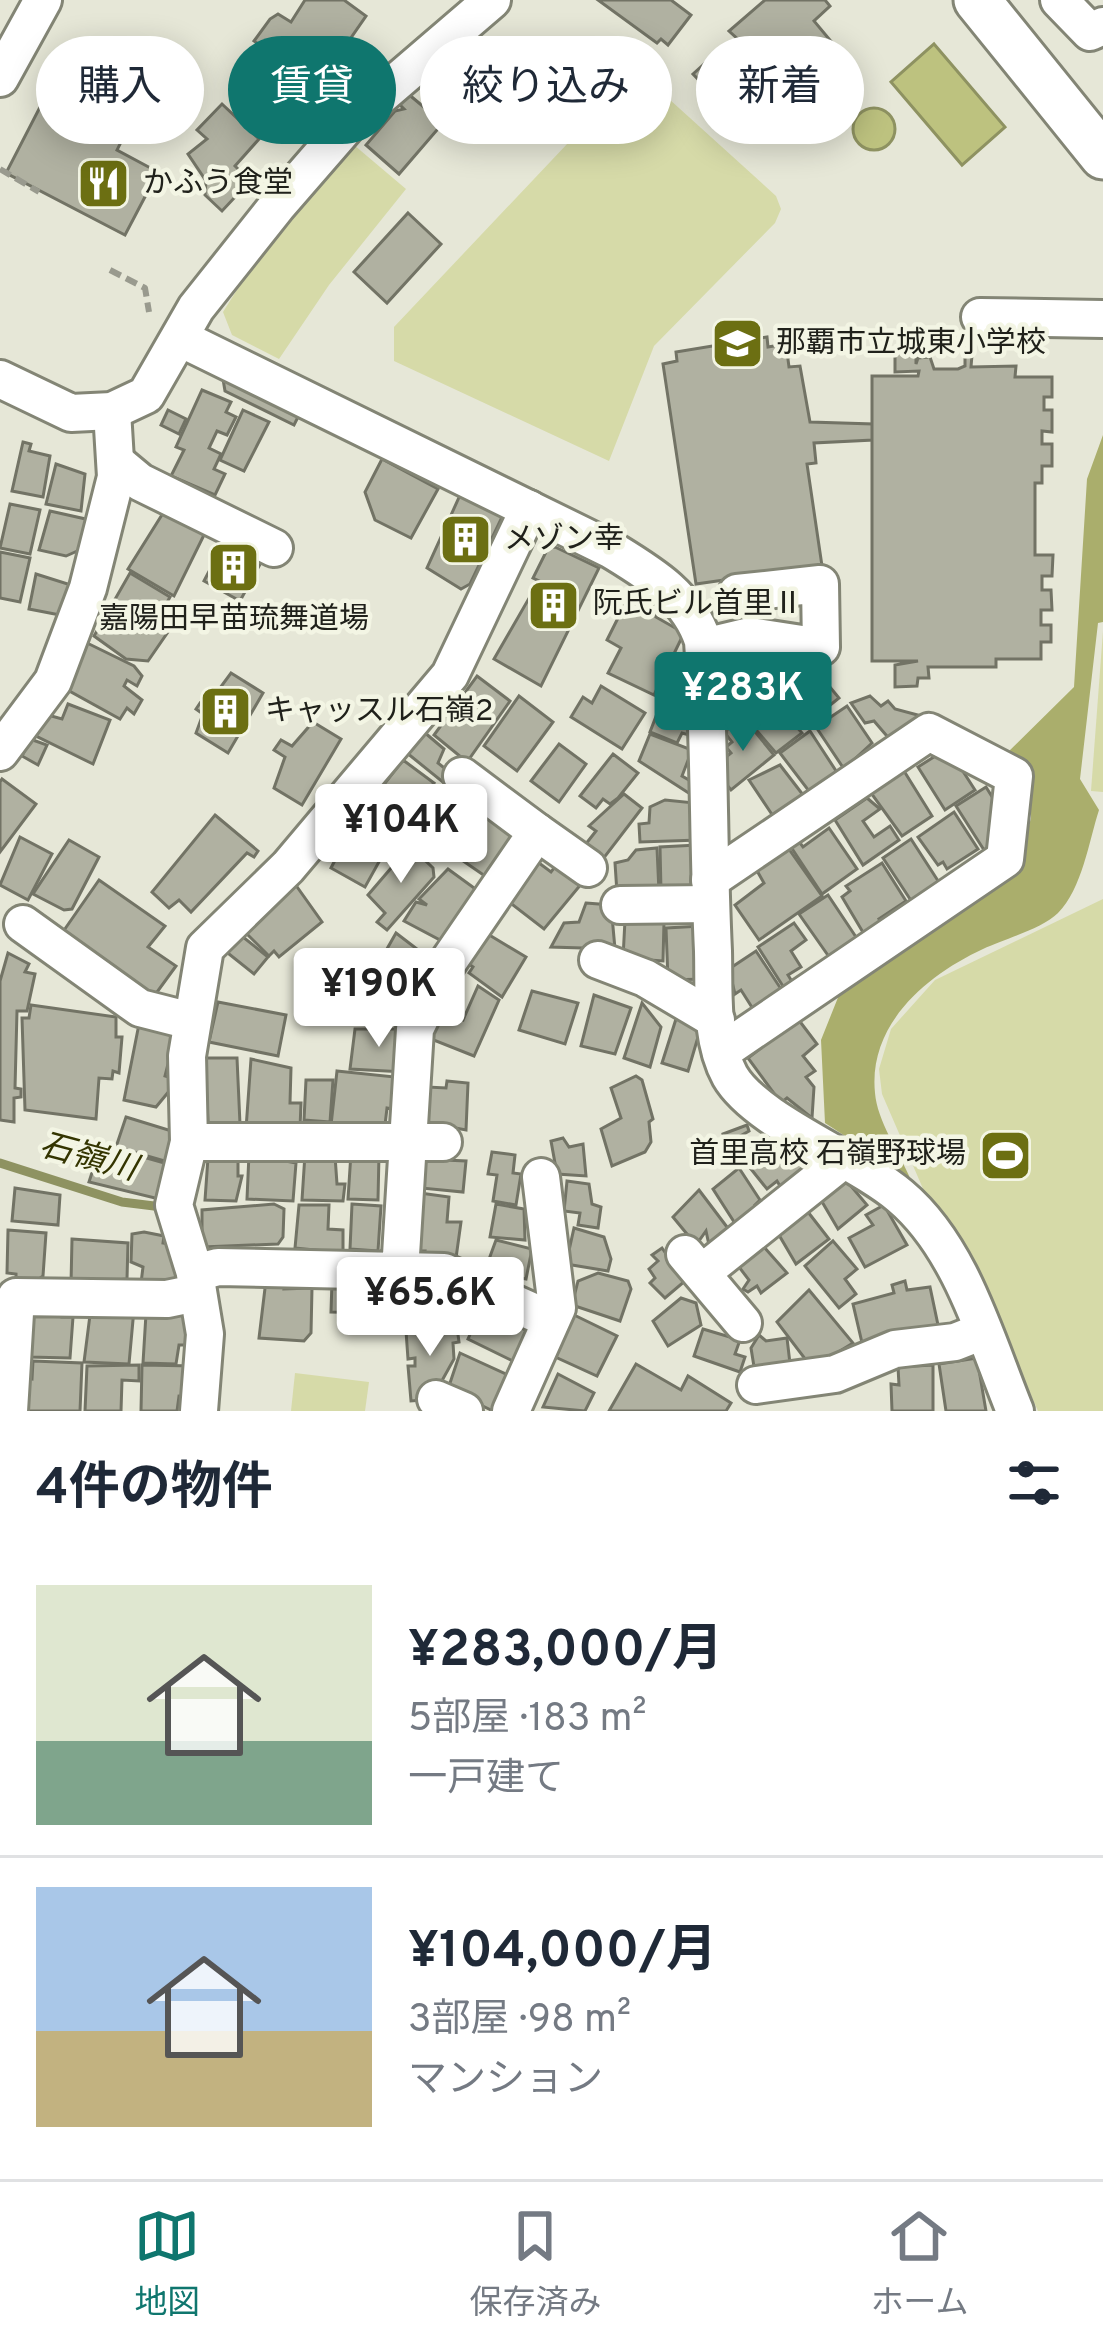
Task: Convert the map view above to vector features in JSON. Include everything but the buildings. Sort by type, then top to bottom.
[{"type":"main road","points":[[977,0],[1103,156]]},
{"type":"street","points":[[0,78],[43,0]]},
{"type":"street","points":[[0,379],[58,410],[112,411],[146,395],[219,275],[350,122],[492,0]]},
{"type":"street","points":[[1059,0],[1090,32],[1103,26]]},
{"type":"street","points":[[980,316],[1103,319]]},
{"type":"street","points":[[180,338],[610,549],[667,587],[690,611],[711,645],[710,892],[718,1036],[733,1081],[755,1106],[847,1157],[898,1195],[938,1239],[1015,1411]]},
{"type":"street","points":[[0,752],[53,681],[88,588],[116,462],[112,411]]},
{"type":"street","points":[[116,462],[140,482],[274,548]]},
{"type":"street","points":[[199,1411],[205,1334],[174,1205],[189,1142],[191,1021],[200,964],[213,934],[288,867],[451,675],[529,509]]},
{"type":"street","points":[[711,645],[750,636],[821,646],[820,584],[737,593]]},
{"type":"street","points":[[620,905],[710,892],[929,732],[1013,776],[1005,859],[718,1036]]},
{"type":"street","points":[[462,776],[588,868]]},
{"type":"street","points":[[400,1270],[415,1029],[446,965],[537,832]]},
{"type":"street","points":[[23,924],[140,1008],[191,1021]]},
{"type":"street","points":[[598,960],[645,978],[718,1036]]},
{"type":"street","points":[[189,1142],[443,1142]]},
{"type":"street","points":[[743,1323],[694,1263],[847,1157]]},
{"type":"street","points":[[511,1411],[551,1321],[556,1287],[541,1177]]},
{"type":"street","points":[[9,1411],[16,1297],[167,1299],[218,1267],[400,1270],[444,1272],[551,1321]]},
{"type":"street","points":[[756,1384],[835,1374],[895,1349],[955,1342],[982,1331]]},
{"type":"path","points":[[0,169],[39,192]]},
{"type":"path","points":[[110,270],[145,288],[149,312]]},
{"type":"shaded area","points":[[934,44],[1005,127],[962,165],[891,82]]},
{"type":"shaded area","points":[[672,102],[696,123],[696,144],[719,144],[776,196],[781,209],[775,223],[654,346],[609,461],[394,361],[394,327],[567,144],[672,144]]},
{"type":"shaded area","points":[[882,110],[893,121],[889,144],[874,150],[859,144],[864,144],[864,111]]},
{"type":"shaded area","points":[[354,145],[406,189],[329,285],[279,359],[232,335],[223,312],[250,269]]},
{"type":"shaded area","points":[[1103,435],[1103,622],[1098,623],[1080,779],[1099,810],[1079,878],[1058,913],[942,973],[891,1024],[875,1068],[875,1093],[884,1125],[910,1178],[825,1123],[821,1040],[841,990],[1021,857],[1031,818],[1031,790],[1006,754],[1074,687],[1087,479]]},
{"type":"shaded area","points":[[1103,631],[1103,792],[1091,791]]},
{"type":"shaded area","name":"首里高校 石嶺野球場","points":[[1103,899],[1103,1411],[1038,1411],[965,1247],[924,1191],[882,1094],[879,1069],[891,1029],[935,980]]},
{"type":"shaded area","points":[[295,1373],[369,1382],[365,1411],[291,1411]]},
{"type":"waterway","name":"石嶺川","points":[[0,1163],[122,1202],[162,1207]]},
{"type":"place","name":"かふう食堂","points":[[104,184]]},
{"type":"place","name":"那覇市立城東小学校","points":[[737,344]]},
{"type":"place","name":"メゾン幸","points":[[465,540]]},
{"type":"place","name":"嘉陽田早苗琉舞道場","points":[[234,568]]},
{"type":"place","name":"阮氏ビル首里Ⅱ","points":[[554,605]]},
{"type":"place","name":"キャッスル石嶺2","points":[[226,712]]},
{"type":"place","name":"首里高校 石嶺野球場","points":[[1005,1155]]}]
